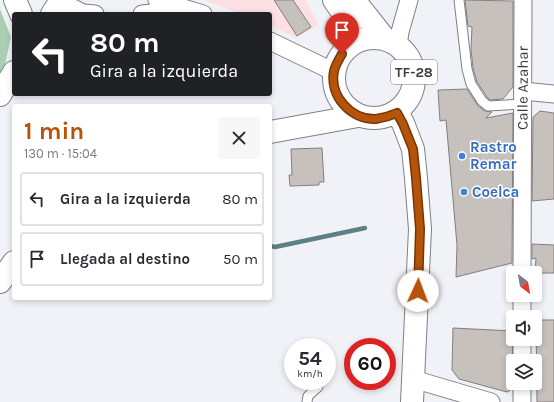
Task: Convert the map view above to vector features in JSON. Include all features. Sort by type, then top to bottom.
[{"type":"main road","points":[[15,0],[20,12]]},
{"type":"main road","points":[[334,0],[346,16],[352,32],[354,43],[342,54],[334,71],[334,83],[338,97],[346,108],[358,116]]},
{"type":"main road","name":"TF-28","points":[[354,0],[391,42],[408,55],[414,68],[415,82],[411,96],[397,113]]},
{"type":"main road","name":"TF-28","points":[[354,43],[369,38],[391,42]]},
{"type":"main road","points":[[0,95],[12,74]]},
{"type":"main road","points":[[272,132],[358,116],[374,119],[397,113],[403,124],[413,149],[420,229],[412,402]]},
{"type":"main road","points":[[0,282],[12,265]]},
{"type":"street","points":[[157,0],[196,12]]},
{"type":"street","points":[[391,42],[400,32],[410,0]]},
{"type":"street","name":"Calle Azahar","points":[[522,266],[523,0]]},
{"type":"street","points":[[58,4],[83,12]]},
{"type":"street","points":[[272,42],[334,71]]},
{"type":"street","points":[[523,97],[554,94]]},
{"type":"street","points":[[413,379],[491,402]]},
{"type":"street","points":[[522,390],[522,402]]},
{"type":"lane","points":[[459,0],[467,68],[471,84],[482,101],[488,106],[523,97]]},
{"type":"lane","points":[[307,402],[308,396],[315,390]]},
{"type":"shaded area","points":[[203,0],[305,0],[319,25],[296,38],[272,26],[272,12],[236,12]]},
{"type":"green space","points":[[0,9],[11,37],[5,65],[0,73]]},
{"type":"building","points":[[274,0],[293,0],[311,27],[297,36]]},
{"type":"building","points":[[465,0],[513,1],[513,87],[503,99],[490,100],[477,82],[473,68],[471,49],[472,27],[468,26]]},
{"type":"building","points":[[467,89],[478,106],[485,111],[492,112],[486,118],[513,113],[512,263],[456,277],[457,245],[446,120],[440,121],[438,90]]},
{"type":"building","points":[[540,111],[554,113],[554,199],[532,201],[533,117]]},
{"type":"building","points":[[322,148],[324,182],[319,182],[319,185],[290,186],[289,175],[292,175],[291,149]]},
{"type":"building","points":[[532,244],[554,245],[554,273],[542,273],[542,266],[535,266],[536,258],[532,259]]},
{"type":"building","points":[[542,320],[554,320],[554,402],[537,402],[537,390],[542,390],[542,354],[536,354],[536,346],[542,346]]},
{"type":"building","points":[[453,328],[506,331],[506,346],[513,346],[513,354],[506,354],[506,390],[510,390],[507,392],[459,379],[452,370]]},
{"type":"waterway","points":[[272,246],[365,228]]},
{"type":"place","name":"Rastro Remar","points":[[462,156]]},
{"type":"place","name":"Coelca","points":[[464,192]]},
{"type":"route","points":[[342,54],[334,71],[334,83],[338,97],[346,108],[358,116],[374,119],[397,113],[413,149],[420,229],[418,291]]}]
